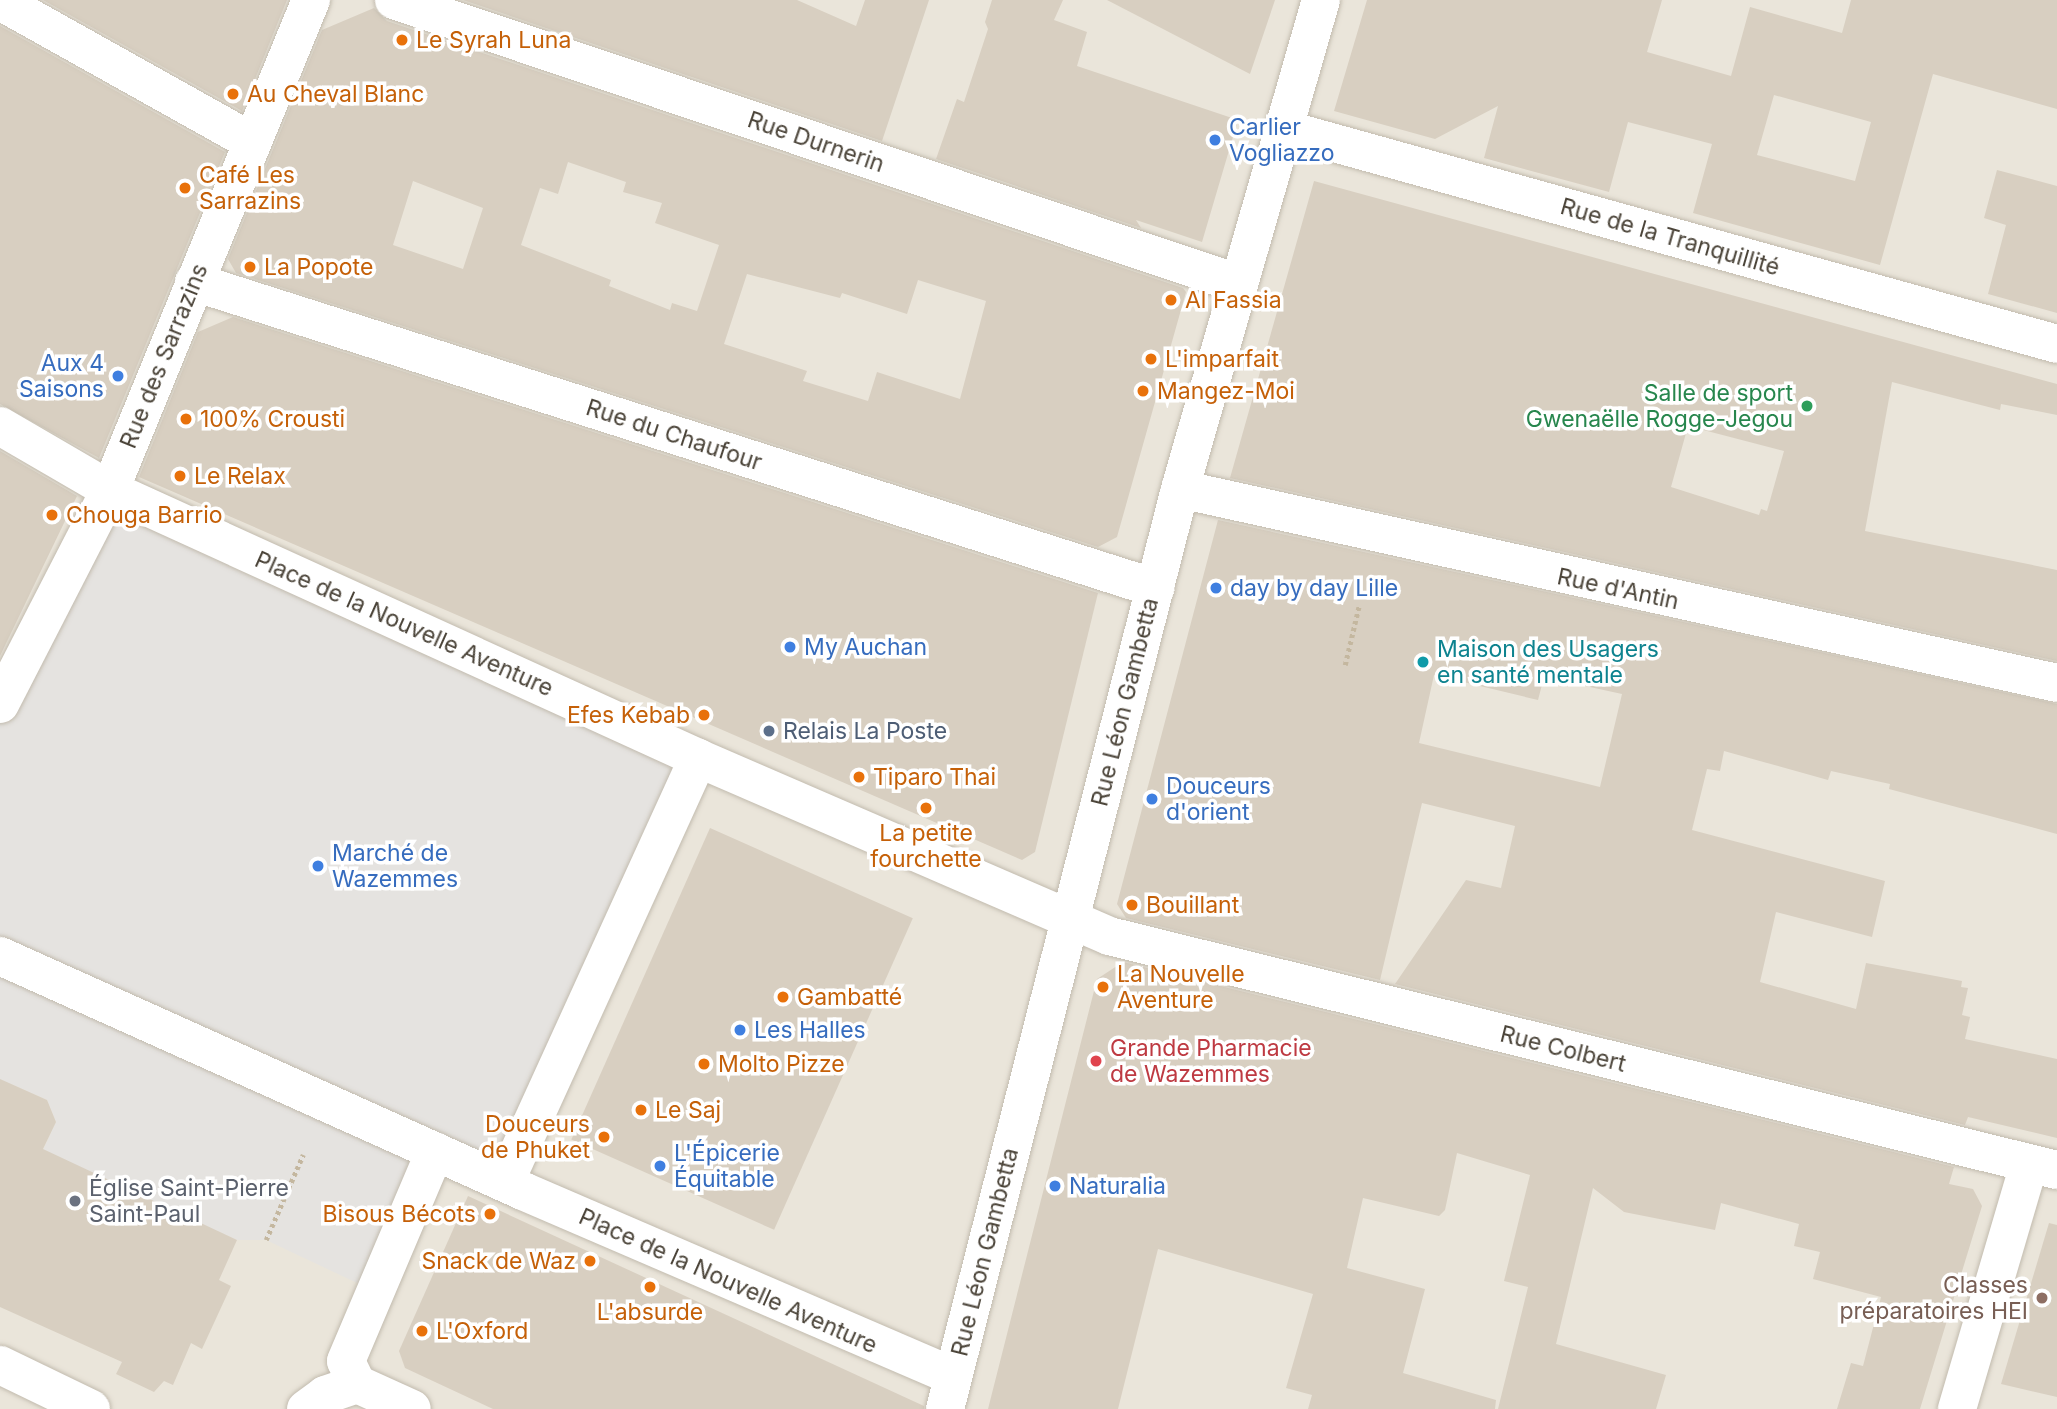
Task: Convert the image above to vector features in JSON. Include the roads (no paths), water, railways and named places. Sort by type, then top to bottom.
[{"type":"street","name":"Rue des Sarrazins","points":[[4,687],[110,490],[250,141],[311,0]]},
{"type":"street","name":"Rue Durnerin","points":[[394,0],[1237,283]]},
{"type":"street","name":"Rue Léon Gambetta","points":[[949,1393],[1180,489],[1237,283],[1321,0]]},
{"type":"street","points":[[0,1],[250,141]]},
{"type":"street","name":"Rue de la Tranquillité","points":[[1283,129],[2057,344]]},
{"type":"street","name":"Rue du Chaufour","points":[[194,282],[1155,588]]},
{"type":"street","name":"Place de la Nouvelle Aventure","points":[[0,426],[110,490],[698,758],[1071,921]]},
{"type":"street","name":"Rue d'Antin","points":[[1180,489],[2057,683]]},
{"type":"street","points":[[505,1182],[698,758]]},
{"type":"street","name":"Rue Colbert","points":[[1071,921],[1177,956],[2043,1167]]},
{"type":"street","name":"Place de la Nouvelle Aventure","points":[[0,956],[505,1182],[949,1393]]},
{"type":"street","points":[[412,1409],[358,1384],[345,1361],[435,1151]]},
{"type":"street","points":[[1957,1409],[2043,1167]]},
{"type":"street","points":[[0,1364],[91,1409]]},
{"type":"street","points":[[306,1409],[325,1395],[358,1384]]},
{"type":"place","name":"Le Syrah Luna","points":[[402,40]]},
{"type":"place","name":"Au Cheval Blanc","points":[[233,94]]},
{"type":"place","name":"Carlier Vogliazzo","points":[[1215,140]]},
{"type":"place","name":"Café Les Sarrazins","points":[[185,188]]},
{"type":"place","name":"La Popote","points":[[250,267]]},
{"type":"place","name":"Al Fassia","points":[[1171,300]]},
{"type":"place","name":"L'imparfait","points":[[1151,359]]},
{"type":"place","name":"Aux 4 Saisons","points":[[118,376]]},
{"type":"place","name":"Mangez-Moi","points":[[1143,391]]},
{"type":"place","name":"Salle de sport Gwenaëlle Rogge-Jegou","points":[[1807,406]]},
{"type":"place","name":"100% Crousti","points":[[186,419]]},
{"type":"place","name":"Le Relax","points":[[180,476]]},
{"type":"place","name":"Chouga Barrio","points":[[52,515]]},
{"type":"place","name":"day by day Lille","points":[[1216,588]]},
{"type":"place","name":"My Auchan","points":[[790,647]]},
{"type":"place","name":"Maison des Usagers en santé mentale","points":[[1423,662]]},
{"type":"place","name":"Efes Kebab","points":[[704,715]]},
{"type":"place","name":"Relais La Poste","points":[[769,731]]},
{"type":"place","name":"Tiparo Thai","points":[[859,777]]},
{"type":"place","name":"Douceurs d'orient","points":[[1152,799]]},
{"type":"place","name":"La petite fourchette","points":[[926,808]]},
{"type":"place","name":"Marché de Wazemmes","points":[[318,866]]},
{"type":"place","name":"Bouillant","points":[[1132,905]]},
{"type":"place","name":"La Nouvelle Aventure","points":[[1103,987]]},
{"type":"place","name":"Gambatté","points":[[783,997]]},
{"type":"place","name":"Les Halles","points":[[740,1030]]},
{"type":"place","name":"Grande Pharmacie de Wazemmes","points":[[1096,1061]]},
{"type":"place","name":"Molto Pizze","points":[[704,1064]]},
{"type":"place","name":"Le Saj","points":[[641,1110]]},
{"type":"place","name":"Douceurs de Phuket","points":[[604,1137]]},
{"type":"place","name":"L'Épicerie Équitable","points":[[660,1166]]},
{"type":"place","name":"Naturalia","points":[[1055,1186]]},
{"type":"place","name":"Église Saint-Pierre Saint-Paul","points":[[75,1201]]},
{"type":"place","name":"Bisous Bécots","points":[[490,1214]]},
{"type":"place","name":"Snack de Waz","points":[[590,1261]]},
{"type":"place","name":"L'absurde","points":[[650,1287]]},
{"type":"place","name":"Classes préparatoires HEI","points":[[2042,1298]]},
{"type":"place","name":"L'Oxford","points":[[422,1331]]}]
